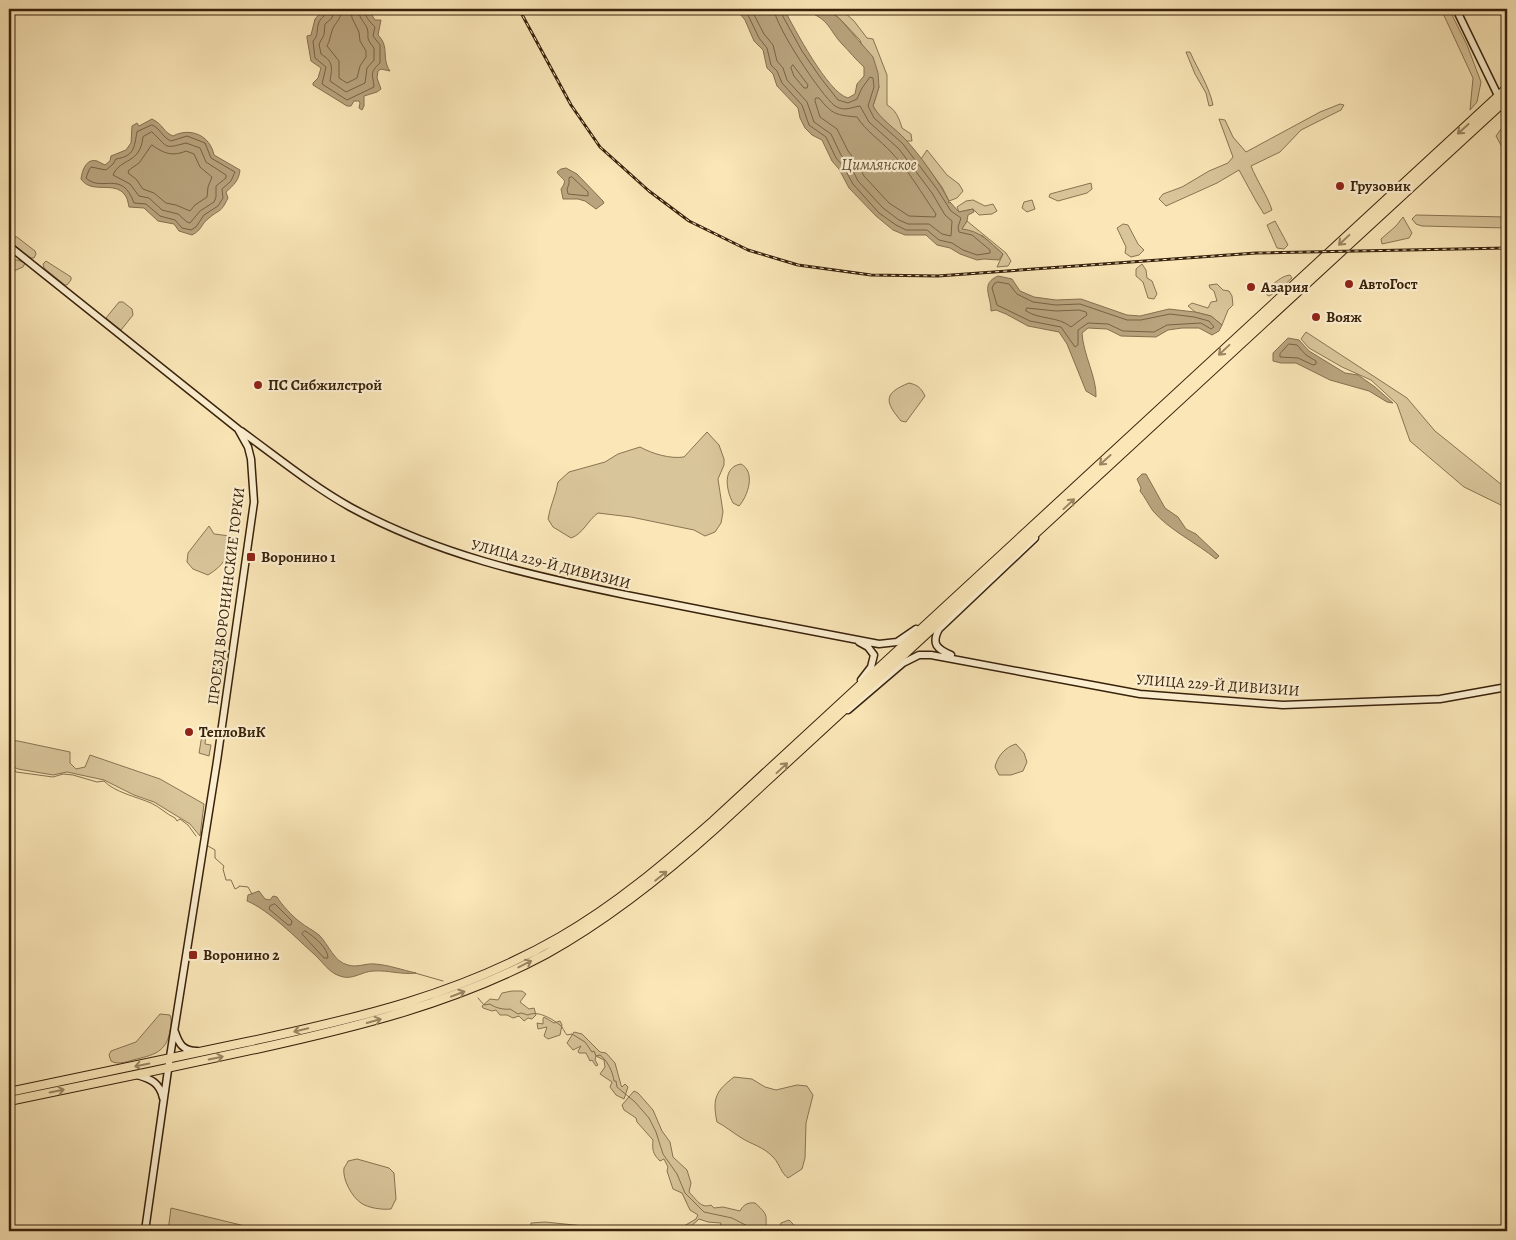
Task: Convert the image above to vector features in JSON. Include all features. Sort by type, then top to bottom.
[{"type":"highway","points":[[9,1100],[330,1033],[390,1017],[457,994],[506,974],[545,954],[602,920],[659,878],[836,719],[1503,100],[1507,88]]},
{"type":"highway","points":[[9,1092],[203,1052],[388,1009],[453,988],[524,956],[578,926],[635,886],[673,856],[990,565],[1503,100]]},
{"type":"street","points":[[1456,9],[1503,100],[1507,114]]},
{"type":"street","name":"ПРОЕЗД ВОРОНИНСКИЕ ГОРКИ","points":[[9,246],[238,429],[248,447],[251,459],[254,485],[252,516],[217,761],[168,1068]]},
{"type":"street","name":"УЛИЦА 229-Й ДИВИЗИИ","points":[[238,429],[322,490],[351,508],[436,547],[538,577],[846,637]]},
{"type":"street","points":[[248,447],[257,446],[272,454]]},
{"type":"street","points":[[251,459],[255,452],[260,450],[272,454]]},
{"type":"street","points":[[959,659],[937,646],[934,639],[939,630],[1025,549],[1053,519]]},
{"type":"street","points":[[846,637],[884,644],[900,640],[916,629],[962,587],[990,565]]},
{"type":"street","points":[[748,788],[784,750],[866,675],[874,657],[871,649],[846,637]]},
{"type":"street","name":"УЛИЦА 229-Й ДИВИЗИИ","points":[[836,719],[908,659],[925,654],[1140,694],[1283,705],[1440,699],[1507,687]]},
{"type":"street","points":[[174,1030],[184,1048],[203,1052]]},
{"type":"street","points":[[145,1231],[168,1068]]},
{"type":"street","points":[[136,1075],[151,1080],[159,1086],[164,1104]]},
{"type":"shaded area","points":[[827,9],[842,10],[854,21],[867,38],[873,39],[887,75],[887,105],[897,115],[902,128],[911,134],[912,141],[907,141],[878,115],[873,106],[879,87],[860,40],[840,19]]},
{"type":"shaded area","points":[[1441,9],[1449,9],[1467,45],[1481,82],[1477,102],[1470,110],[1473,78]]},
{"type":"shaded area","points":[[1186,52],[1190,52],[1206,85],[1213,105],[1209,106],[1206,93],[1195,74]]},
{"type":"shaded area","points":[[1340,104],[1344,105],[1341,110],[1301,130],[1280,152],[1251,166],[1272,210],[1264,214],[1239,170],[1217,183],[1166,206],[1159,199],[1163,194],[1182,187],[1209,171],[1228,163],[1233,157],[1219,119],[1225,120],[1233,137],[1246,152],[1320,112]]},
{"type":"shaded area","points":[[1501,129],[1507,132],[1507,156],[1496,136]]},
{"type":"shaded area","points":[[927,150],[947,175],[959,184],[963,191],[957,198],[949,201],[942,187],[921,159]]},
{"type":"shaded area","points":[[1091,183],[1092,189],[1087,193],[1058,201],[1049,197],[1050,194]]},
{"type":"shaded area","points":[[973,200],[985,206],[993,204],[997,211],[992,214],[979,215],[973,209],[959,212],[957,207],[966,201]]},
{"type":"shaded area","points":[[1032,200],[1035,209],[1027,212],[1022,208],[1024,202]]},
{"type":"shaded area","points":[[1416,215],[1507,217],[1507,228],[1422,226],[1416,224],[1412,219]]},
{"type":"shaded area","points":[[1403,217],[1412,233],[1409,238],[1382,244],[1381,239]]},
{"type":"shaded area","points":[[967,221],[1006,253],[1011,261],[1008,266],[997,267],[1003,254],[983,236],[961,229]]},
{"type":"shaded area","points":[[1275,221],[1288,245],[1284,249],[1277,248],[1267,225]]},
{"type":"shaded area","points":[[1123,224],[1128,225],[1138,244],[1144,250],[1139,255],[1131,257],[1125,253],[1126,247],[1117,228]]},
{"type":"shaded area","points":[[9,236],[17,237],[35,251],[34,258],[31,258],[9,241]]},
{"type":"shaded area","points":[[9,255],[15,260],[25,263],[23,267],[9,273]]},
{"type":"shaded area","points":[[46,261],[71,277],[67,285],[44,268],[43,264]]},
{"type":"shaded area","points":[[1142,264],[1146,270],[1147,278],[1152,281],[1157,294],[1154,299],[1148,298],[1143,282],[1136,276],[1136,269]]},
{"type":"shaded area","points":[[1290,275],[1292,278],[1281,288],[1269,296],[1267,295],[1266,291],[1274,283]]},
{"type":"shaded area","points":[[1217,284],[1223,290],[1229,291],[1232,296],[1233,305],[1228,310],[1222,325],[1211,316],[1195,312],[1188,306],[1192,303],[1208,308],[1211,302],[1217,301],[1214,291],[1209,285]]},
{"type":"shaded area","points":[[119,302],[123,302],[132,309],[133,315],[121,330],[106,318]]},
{"type":"shaded area","points":[[1306,332],[1407,398],[1435,431],[1502,485],[1507,486],[1507,508],[1464,487],[1410,441],[1397,404],[1371,380],[1342,367],[1309,348],[1301,339]]},
{"type":"shaded area","points":[[909,383],[919,387],[925,396],[906,422],[901,421],[895,414],[889,403],[889,398],[895,390]]},
{"type":"shaded area","points":[[707,432],[719,445],[724,459],[724,465],[718,479],[723,512],[721,523],[715,532],[705,536],[694,530],[631,517],[598,513],[579,533],[571,538],[553,527],[548,519],[558,482],[569,472],[605,462],[618,454],[640,447],[662,455],[684,457]]},
{"type":"shaded area","points":[[741,464],[748,473],[749,484],[748,490],[739,506],[733,503],[727,486],[727,480],[731,470]]},
{"type":"shaded area","points":[[209,526],[214,534],[230,536],[233,540],[224,560],[218,568],[208,575],[193,569],[187,562],[188,553]]},
{"type":"shaded area","points":[[202,735],[206,736],[205,744],[211,745],[209,756],[199,753]]},
{"type":"shaded area","points":[[9,740],[70,752],[70,763],[76,769],[85,767],[90,755],[160,779],[204,804],[200,836],[190,824],[154,802],[134,795],[104,780],[67,772],[53,775],[18,769],[9,765]]},
{"type":"shaded area","points":[[1016,744],[1024,753],[1027,762],[1023,771],[1011,775],[999,775],[995,767],[998,760],[1005,750]]},
{"type":"shaded area","points":[[522,991],[526,994],[520,1002],[529,1009],[534,1008],[536,1015],[532,1019],[528,1018],[524,1021],[519,1016],[513,1018],[507,1015],[500,1015],[496,1010],[492,1011],[483,1008],[482,1006],[490,999],[498,1000],[502,993]]},
{"type":"shaded area","points":[[160,1014],[170,1015],[171,1021],[168,1038],[162,1049],[158,1052],[125,1062],[116,1063],[111,1061],[109,1055],[111,1051],[136,1042]]},
{"type":"shaded area","points":[[544,1017],[554,1023],[560,1021],[562,1025],[560,1035],[548,1039],[544,1036],[547,1027],[538,1029],[537,1023],[543,1024]]},
{"type":"shaded area","points":[[574,1032],[582,1034],[600,1052],[606,1053],[615,1063],[622,1087],[625,1084],[628,1087],[624,1099],[616,1095],[610,1087],[612,1082],[600,1074],[605,1067],[604,1060],[596,1056],[595,1060],[598,1065],[596,1066],[592,1060],[590,1061],[586,1053],[579,1053],[578,1051],[581,1046],[573,1050],[567,1043]]},
{"type":"shaded area","points":[[734,1077],[752,1079],[765,1087],[776,1090],[797,1085],[807,1086],[813,1095],[806,1123],[805,1158],[802,1169],[788,1178],[770,1154],[717,1122],[715,1101],[719,1091]]},
{"type":"shaded area","points":[[634,1091],[653,1110],[662,1131],[670,1142],[673,1157],[687,1170],[691,1183],[689,1192],[696,1200],[704,1206],[711,1205],[714,1208],[723,1207],[740,1211],[746,1204],[755,1203],[766,1216],[767,1231],[719,1231],[721,1223],[699,1219],[688,1229],[684,1226],[696,1219],[698,1215],[690,1210],[682,1193],[673,1189],[667,1171],[668,1167],[664,1159],[660,1161],[656,1156],[653,1140],[637,1122],[636,1118],[624,1110],[622,1105]]},
{"type":"shaded area","points":[[357,1159],[389,1168],[394,1173],[396,1199],[391,1209],[367,1206],[361,1203],[351,1192],[346,1182],[344,1168],[348,1161]]},
{"type":"shaded area","points":[[171,1208],[245,1226],[251,1231],[168,1231]]},
{"type":"shaded area","points":[[789,1220],[800,1231],[780,1231],[781,1223]]},
{"type":"shaded area","points":[[545,1222],[633,1231],[530,1231],[531,1223]]},
{"type":"water","points":[[324,9],[372,9],[370,12],[375,20],[381,20],[378,35],[384,44],[386,62],[390,71],[381,69],[378,71],[377,78],[381,89],[364,96],[362,110],[359,108],[359,101],[354,101],[351,106],[347,106],[313,85],[318,78],[321,68],[311,61],[307,36],[311,35],[315,19]]},
{"type":"water","name":"Цимлянское","points":[[736,9],[784,9],[803,44],[822,73],[840,94],[848,98],[855,94],[857,84],[864,76],[864,67],[842,44],[825,22],[806,9],[827,9],[840,19],[873,57],[878,73],[879,87],[873,106],[876,111],[917,153],[940,186],[949,201],[948,203],[950,202],[959,212],[973,209],[974,212],[968,215],[962,229],[974,232],[989,241],[1003,254],[999,260],[977,260],[950,248],[937,245],[926,235],[905,235],[893,230],[876,216],[849,188],[839,169],[832,161],[822,140],[812,135],[805,128],[798,108],[777,86],[773,74],[767,68],[763,50],[754,41],[745,20]]},
{"type":"water","points":[[152,119],[173,136],[186,132],[204,138],[212,148],[214,155],[240,170],[236,182],[226,192],[228,198],[223,206],[192,235],[179,231],[174,224],[158,221],[144,208],[129,207],[126,196],[115,188],[91,186],[81,179],[87,163],[97,161],[105,165],[110,161],[111,156],[126,150],[131,143],[132,126],[137,123],[139,126]]},
{"type":"water","points":[[566,168],[577,174],[604,203],[596,209],[585,201],[563,199],[561,189],[564,181],[557,172]]},
{"type":"water","points":[[998,276],[1012,279],[1020,291],[1034,297],[1056,300],[1081,299],[1127,315],[1140,316],[1169,309],[1195,312],[1211,316],[1222,325],[1219,331],[1212,335],[1199,328],[1182,328],[1168,330],[1156,337],[1121,336],[1107,329],[1088,328],[1082,333],[1096,397],[1086,391],[1067,344],[1059,332],[1028,326],[1006,314],[996,310],[991,311],[988,286]]},
{"type":"water","points":[[1288,338],[1299,340],[1309,351],[1345,373],[1358,375],[1393,403],[1387,402],[1369,391],[1330,380],[1296,363],[1273,361],[1273,353]]},
{"type":"water","points":[[1142,474],[1146,474],[1165,508],[1178,517],[1186,529],[1196,534],[1219,556],[1216,559],[1167,524],[1153,511],[1140,491],[1141,488],[1137,479]]},
{"type":"water","points":[[259,891],[265,899],[270,900],[273,896],[277,897],[294,917],[323,939],[335,957],[343,963],[355,966],[372,964],[390,966],[416,973],[374,971],[365,972],[353,977],[344,977],[336,974],[329,970],[314,954],[273,918],[247,901],[248,895]]},
{"type":"waterway","points":[[9,767],[16,772],[53,777],[63,774],[73,775],[97,782],[104,781],[120,791],[154,805],[177,821],[180,819],[188,825],[196,836]]},
{"type":"waterway","points":[[208,846],[215,850],[215,858],[224,866],[226,880],[231,880],[235,889],[239,886],[248,887],[252,894]]},
{"type":"waterway","points":[[415,973],[443,981]]},
{"type":"waterway","points":[[478,998],[484,1005],[490,1004],[495,1007],[510,1009],[518,1014],[545,1016],[561,1026],[567,1035],[572,1034],[585,1042],[592,1052],[594,1051],[596,1056],[600,1055],[603,1057],[614,1081],[616,1081],[617,1087],[635,1102],[649,1118],[663,1154],[677,1174],[685,1193],[704,1212],[732,1218],[757,1231]]},
{"type":"railway","points":[[519,9],[571,105],[600,147],[649,191],[689,221],[748,250],[798,265],[871,275],[938,276],[1256,253],[1507,248]]},
{"type":"place","name":"Грузовик","points":[[1340,186]]},
{"type":"place","name":"АвтоГост","points":[[1349,284]]},
{"type":"place","name":"Азария","points":[[1251,287]]},
{"type":"place","name":"Вояж","points":[[1316,317]]},
{"type":"place","name":"ПС Сибжилстрой","points":[[258,385]]},
{"type":"place","name":"Воронино 1","points":[[251,557]]},
{"type":"place","name":"ТеплоВиК","points":[[189,732]]},
{"type":"place","name":"Воронино 2","points":[[193,955]]}]
